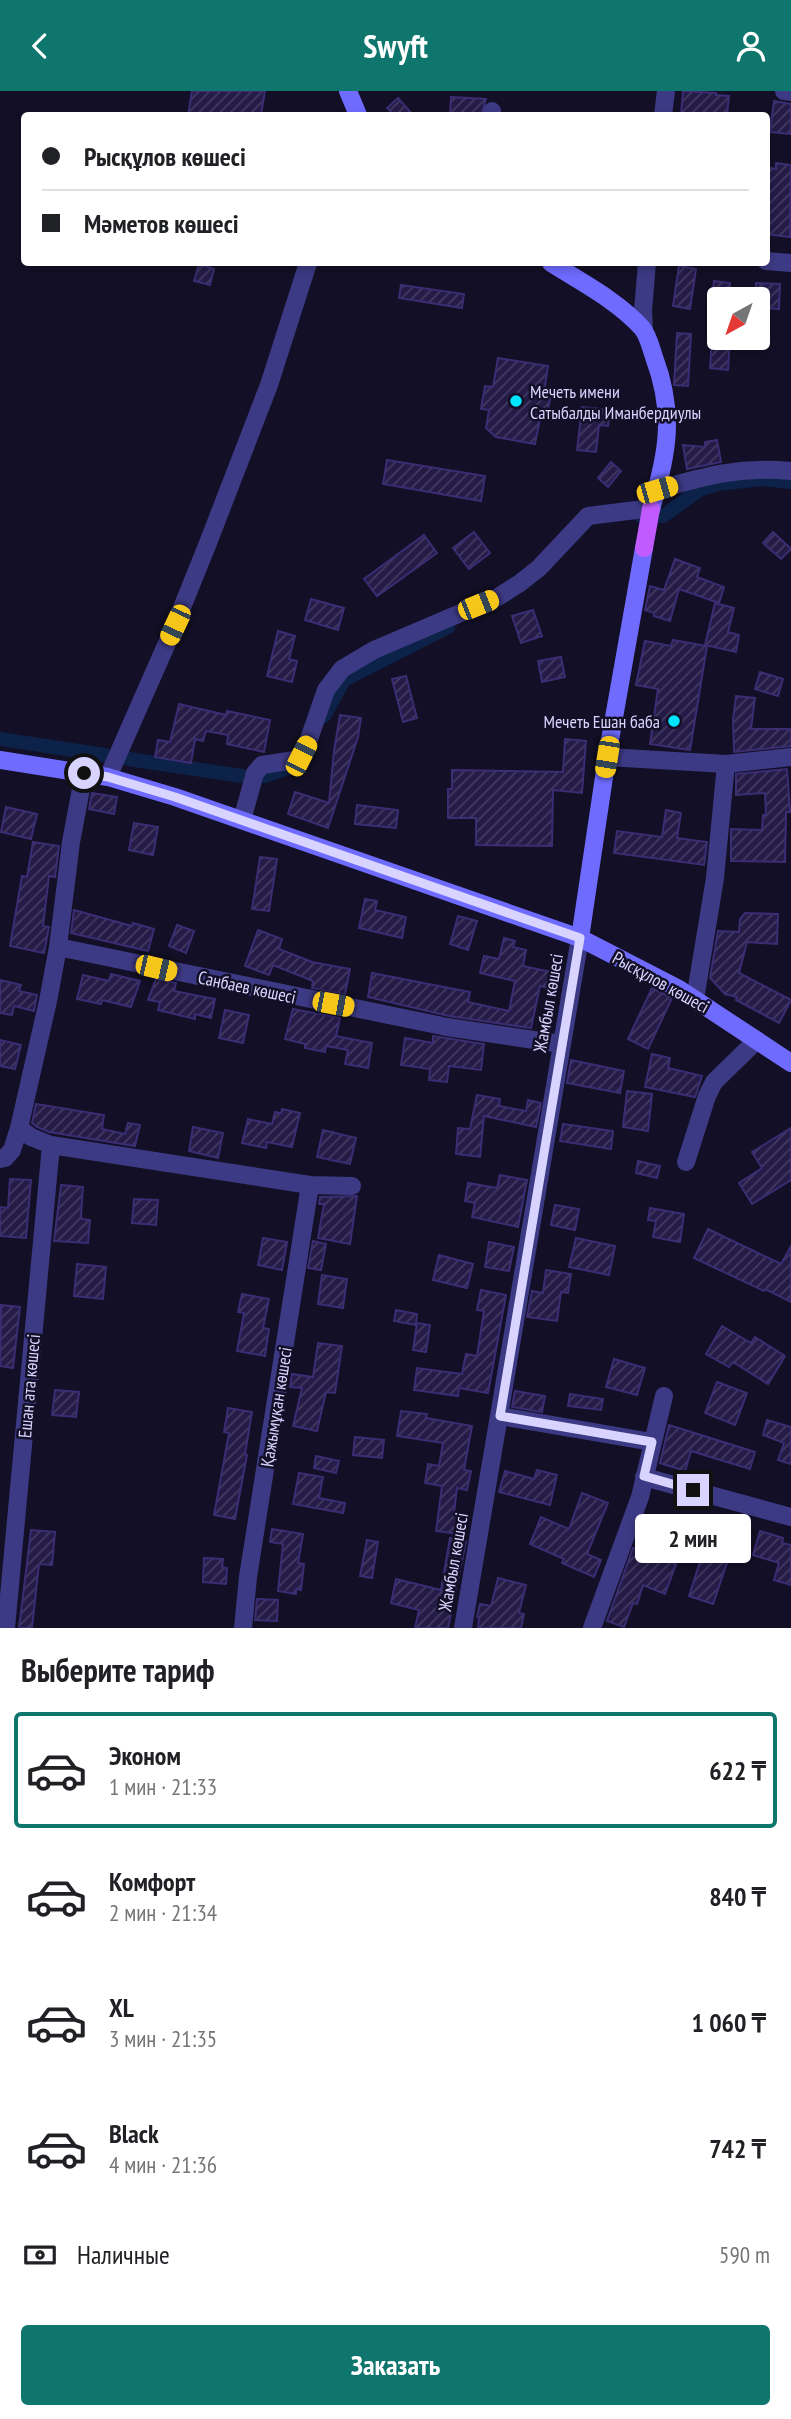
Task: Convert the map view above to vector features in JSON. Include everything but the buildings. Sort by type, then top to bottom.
[{"type":"main road","points":[[348,91],[357,112]]},
{"type":"main road","points":[[556,266],[608,301],[644,330]]},
{"type":"main road","name":"Жамбыл көшесі","points":[[580,938],[607,757],[651,508],[668,442],[660,373],[644,330]]},
{"type":"main road","name":"Рысқұлов көшесі","points":[[0,760],[108,777],[243,820],[580,938],[658,977],[791,1063]]},
{"type":"street","points":[[346,112],[348,91]]},
{"type":"street","points":[[663,112],[666,91]]},
{"type":"street","points":[[784,91],[791,92]]},
{"type":"street","points":[[770,261],[791,263]]},
{"type":"street","points":[[108,777],[175,625],[269,385],[307,266]]},
{"type":"street","name":"Жамбыл көшесі","points":[[644,330],[647,266]]},
{"type":"street","points":[[657,490],[697,478],[747,469],[791,471]]},
{"type":"street","points":[[243,820],[255,773],[262,765],[295,760],[301,756],[326,690],[342,669],[373,650],[498,597],[539,568],[587,516],[651,508]]},
{"type":"street","points":[[607,757],[726,764],[791,757]]},
{"type":"street","points":[[695,999],[715,878],[726,764]]},
{"type":"street","points":[[0,1159],[5,1158],[12,1150],[19,1128],[58,947],[71,842],[84,773]]},
{"type":"street","name":"Жамбыл көшесі","points":[[463,1628],[580,938]]},
{"type":"street","name":"Санбаев көшесі","points":[[58,947],[447,1027],[561,1044]]},
{"type":"street","points":[[686,1163],[714,1082],[757,1040]]},
{"type":"street","points":[[19,1128],[51,1145],[310,1185],[352,1186]]},
{"type":"street","name":"Ешан ата көшесі","points":[[6,1628],[51,1145]]},
{"type":"street","name":"Қажымұқан көшесі","points":[[243,1628],[248,1577],[310,1185]]},
{"type":"street","points":[[592,1628],[640,1497],[664,1396]]},
{"type":"street","points":[[500,1416],[652,1442]]},
{"type":"street","points":[[644,1476],[791,1517]]},
{"type":"waterway","points":[[642,517],[663,516],[701,489],[718,484],[762,479],[791,482]]},
{"type":"waterway","points":[[324,716],[344,680],[448,627]]},
{"type":"waterway","points":[[0,739],[105,755]]},
{"type":"waterway","points":[[128,759],[242,776]]},
{"type":"waterway","points":[[265,776],[297,765]]},
{"type":"place","name":"Мечеть имени Сатыбалды Иманбердиулы","points":[[516,401]]},
{"type":"place","name":"Мечеть Ешан баба","points":[[674,721]]},
{"type":"route","points":[[84,773],[108,777],[175,797],[580,938],[500,1416],[652,1442],[644,1476],[693,1490]]}]
